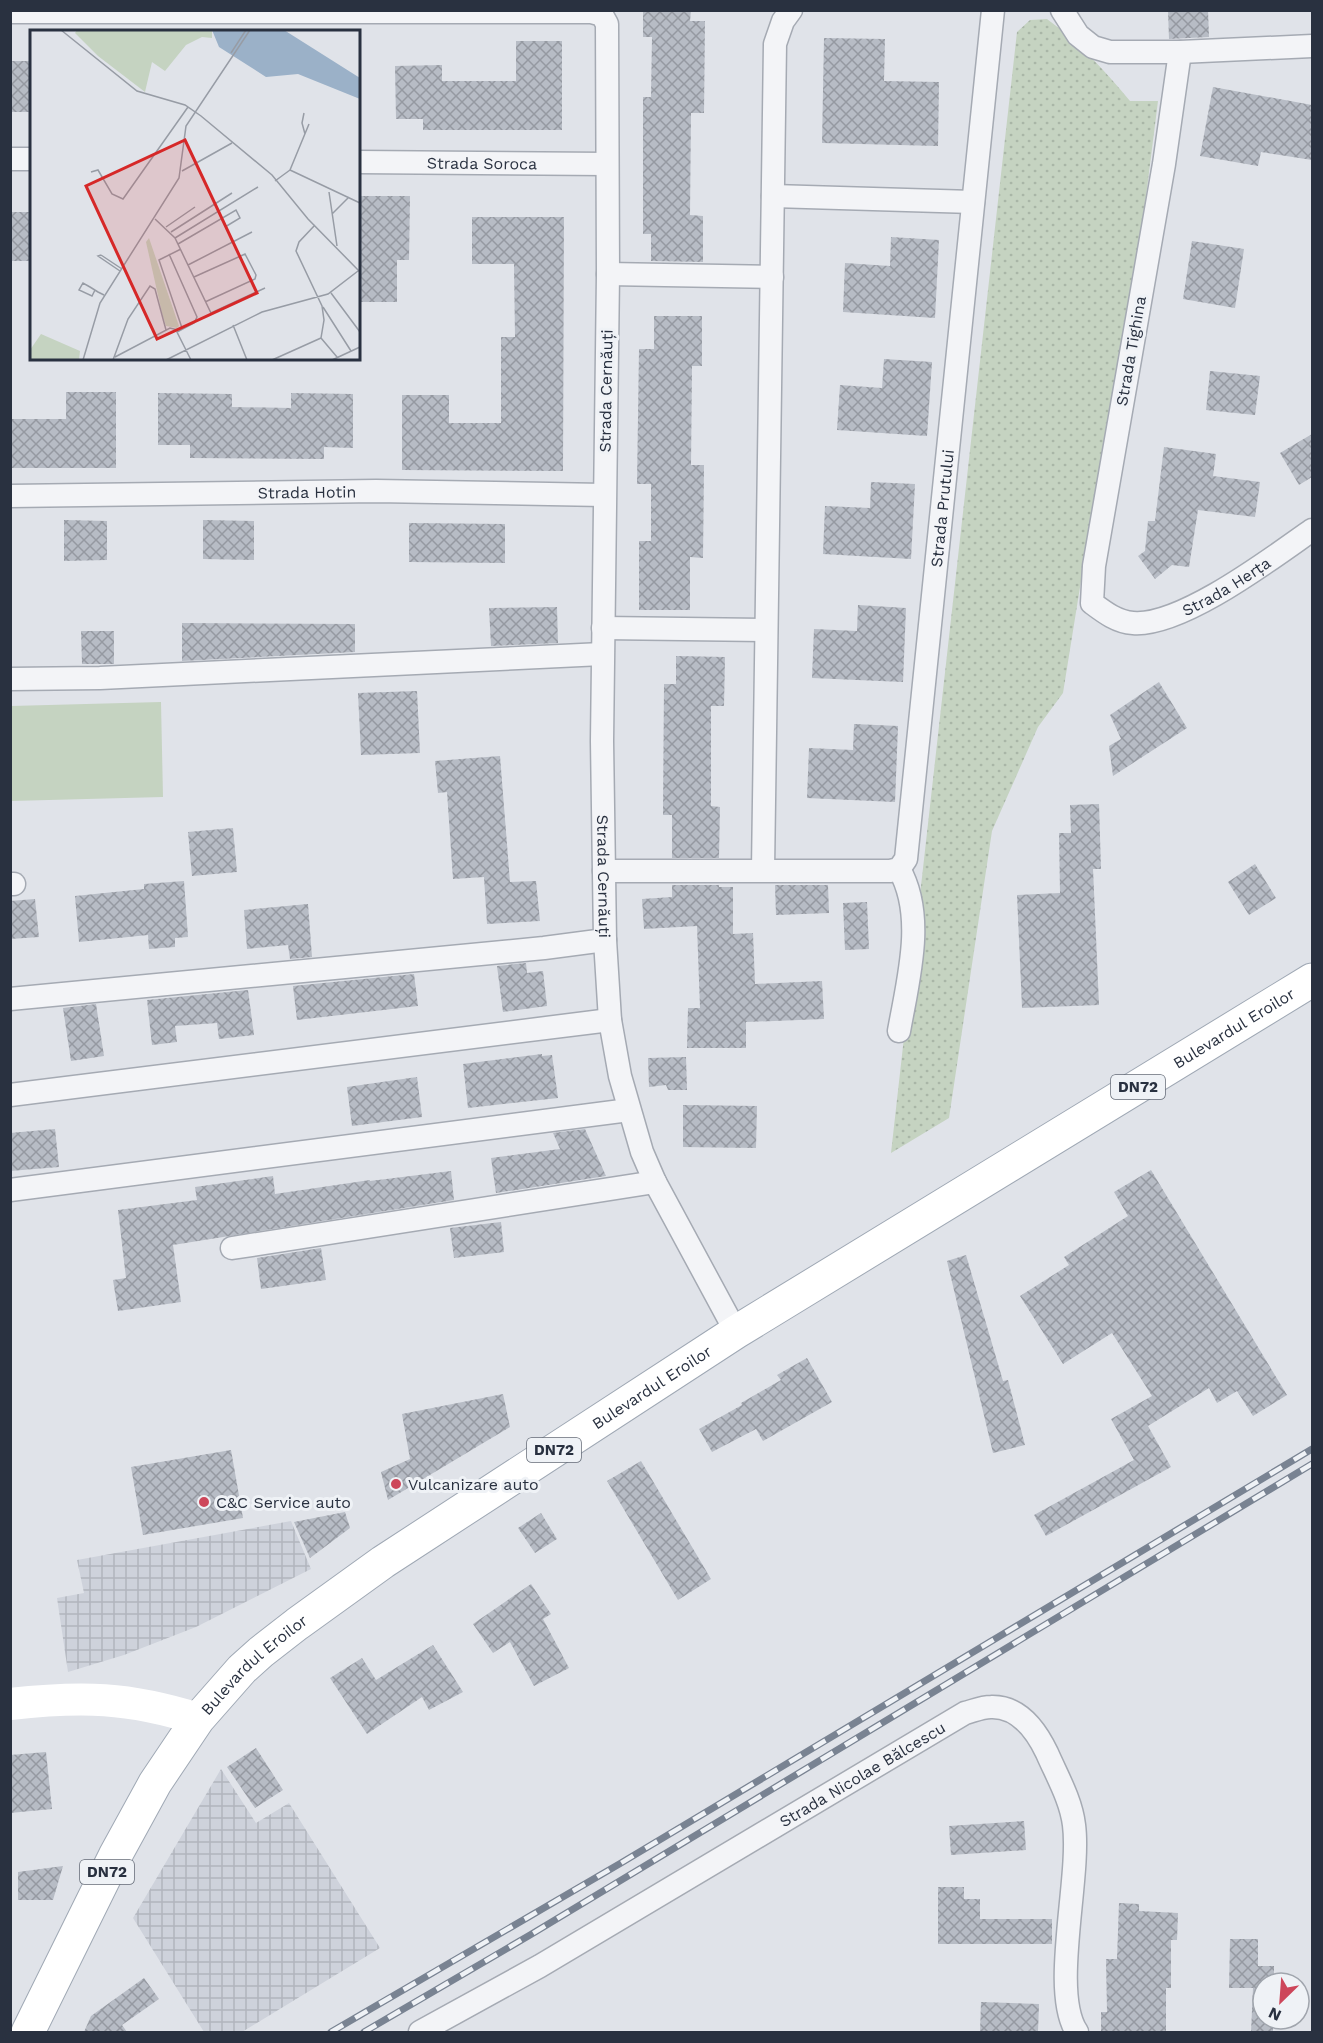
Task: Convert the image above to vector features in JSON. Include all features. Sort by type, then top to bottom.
[{"type":"main road","name":"Bulevardul Eroilor","points":[[28,2032],[115,1856],[155,1783],[198,1719],[242,1669],[297,1624],[383,1562],[736,1332],[1312,980]]},
{"type":"street","points":[[763,870],[776,44],[783,21],[791,10]]},
{"type":"street","name":"Strada Prutului","points":[[899,869],[906,860],[908,847],[993,10]]},
{"type":"street","points":[[1062,10],[1078,35],[1093,47],[1110,52],[1180,52],[1312,46]]},
{"type":"street","name":"Strada Cernăuți","points":[[10,12],[591,12],[602,15],[607,24],[608,274],[602,654],[605,940],[610,1020],[629,1110],[642,1152],[655,1182],[736,1332]]},
{"type":"street","name":"Strada Tighina","points":[[1133,623],[1111,617],[1092,603],[1094,566],[1164,164],[1180,52]]},
{"type":"street","points":[[10,159],[30,159]]},
{"type":"street","name":"Strada Soroca","points":[[360,162],[607,164]]},
{"type":"street","points":[[773,196],[973,202]]},
{"type":"street","points":[[608,274],[772,278]]},
{"type":"street","name":"Strada Hotin","points":[[10,496],[376,491],[604,495]]},
{"type":"street","name":"Strada Herța","points":[[1133,623],[1165,619],[1212,596],[1312,531]]},
{"type":"street","points":[[603,628],[766,630]]},
{"type":"street","points":[[10,680],[100,678],[602,654]]},
{"type":"street","points":[[604,872],[890,871],[899,869],[908,883],[913,907],[913,937],[899,1030]]},
{"type":"street","points":[[10,999],[605,940]]},
{"type":"street","points":[[10,1095],[610,1020]]},
{"type":"street","points":[[10,1190],[629,1110]]},
{"type":"street","points":[[232,1248],[655,1182]]},
{"type":"street","points":[[10,1704],[51,1699],[93,1698],[130,1701],[198,1719]]},
{"type":"street","name":"Strada Nicolae Bălcescu","points":[[420,2032],[540,1966],[964,1713],[989,1707],[1007,1708],[1024,1719],[1039,1737],[1064,1790],[1074,1824],[1075,1858],[1066,1959],[1066,1985],[1072,2024],[1077,2032]]},
{"type":"shaded area","points":[[291,1521],[311,1569],[196,1627],[124,1655],[68,1672],[57,1598],[84,1593],[77,1560]]},
{"type":"shaded area","points":[[221,1769],[256,1823],[289,1803],[380,1948],[242,2032],[204,2032],[133,1918]]},
{"type":"green space","points":[[1047,19],[1091,57],[1130,101],[1158,101],[1138,260],[1099,469],[1063,693],[1038,727],[992,831],[949,1118],[891,1153],[1017,32],[1030,20]]},
{"type":"green space","points":[[161,702],[163,797],[11,801],[11,706]]},
{"type":"building","points":[[643,10],[691,10],[690,21],[705,21],[704,113],[691,113],[690,215],[703,216],[703,262],[651,261],[651,234],[643,234],[643,97],[651,97],[652,37],[643,37]]},
{"type":"building","points":[[1168,10],[1208,10],[1209,37],[1169,39]]},
{"type":"building","points":[[824,38],[885,39],[884,81],[939,82],[938,146],[822,143]]},
{"type":"building","points":[[516,41],[562,41],[562,130],[423,130],[423,119],[396,119],[395,66],[442,65],[442,81],[516,81]]},
{"type":"building","points":[[10,61],[30,61],[30,112],[10,112]]},
{"type":"building","points":[[1213,87],[1312,105],[1312,160],[1261,152],[1258,166],[1200,156]]},
{"type":"building","points":[[361,196],[410,196],[409,260],[397,260],[397,302],[360,302]]},
{"type":"building","points":[[10,212],[30,212],[30,261],[10,261]]},
{"type":"building","points":[[472,217],[564,217],[563,471],[402,470],[402,395],[449,395],[449,423],[501,423],[501,337],[515,337],[514,264],[472,264]]},
{"type":"building","points":[[891,237],[939,240],[935,318],[843,312],[845,263],[890,266]]},
{"type":"building","points":[[1192,241],[1244,249],[1235,308],[1183,299]]},
{"type":"building","points":[[654,316],[702,316],[702,366],[692,366],[691,465],[704,465],[703,558],[690,557],[690,610],[639,610],[639,541],[651,541],[651,484],[637,484],[639,349],[654,349]]},
{"type":"building","points":[[884,359],[932,362],[927,436],[837,430],[840,385],[882,388]]},
{"type":"building","points":[[1210,371],[1260,376],[1255,415],[1206,410]]},
{"type":"building","points":[[66,392],[116,392],[116,468],[10,468],[10,419],[66,419]]},
{"type":"building","points":[[158,393],[232,394],[232,407],[291,408],[291,393],[353,394],[353,448],[324,447],[324,459],[190,458],[190,445],[158,445]]},
{"type":"building","points":[[1312,434],[1312,477],[1299,485],[1280,453]]},
{"type":"building","points":[[1164,447],[1216,454],[1213,476],[1260,482],[1255,517],[1198,510],[1189,567],[1172,565],[1155,579],[1138,556],[1145,551],[1148,521],[1155,521]]},
{"type":"building","points":[[871,482],[915,484],[911,559],[823,554],[825,506],[870,508]]},
{"type":"building","points":[[64,520],[107,521],[107,560],[64,561]]},
{"type":"building","points":[[203,520],[254,521],[254,560],[203,559]]},
{"type":"building","points":[[409,523],[505,524],[505,563],[409,562]]},
{"type":"building","points":[[858,605],[906,608],[903,682],[812,678],[814,629],[857,631]]},
{"type":"building","points":[[557,607],[558,643],[491,646],[489,608]]},
{"type":"building","points":[[182,623],[355,624],[355,652],[182,661]]},
{"type":"building","points":[[81,631],[114,631],[114,664],[82,664]]},
{"type":"building","points":[[676,656],[725,657],[724,706],[711,706],[711,806],[720,807],[719,858],[672,858],[672,815],[663,815],[664,684],[676,684]]},
{"type":"building","points":[[1159,682],[1187,728],[1113,776],[1109,746],[1121,739],[1110,715]]},
{"type":"building","points":[[417,691],[420,753],[361,755],[358,693]]},
{"type":"building","points":[[854,724],[898,726],[895,802],[807,798],[809,748],[853,750]]},
{"type":"building","points":[[500,756],[510,882],[536,881],[540,921],[487,924],[484,877],[453,879],[447,792],[438,793],[435,761]]},
{"type":"building","points":[[1099,804],[1101,869],[1093,869],[1099,1005],[1022,1008],[1017,895],[1060,893],[1059,833],[1071,833],[1070,805]]},
{"type":"building","points":[[233,828],[237,872],[192,876],[188,832]]},
{"type":"building","points":[[1255,864],[1276,898],[1249,915],[1228,882]]},
{"type":"building","points":[[184,881],[188,937],[175,938],[175,947],[149,949],[148,935],[79,942],[75,896],[144,889],[144,884]]},
{"type":"building","points":[[672,885],[733,887],[733,934],[753,933],[755,984],[822,981],[824,1019],[746,1022],[746,1048],[687,1048],[688,1008],[700,1008],[697,926],[644,929],[642,899],[672,897]]},
{"type":"building","points":[[775,885],[828,885],[829,913],[776,915]]},
{"type":"building","points":[[35,899],[39,937],[10,939],[10,901]]},
{"type":"building","points":[[867,902],[869,949],[845,950],[843,903]]},
{"type":"building","points":[[308,904],[312,957],[290,959],[288,945],[247,949],[244,910]]},
{"type":"building","points":[[526,963],[527,973],[543,971],[547,1006],[503,1012],[497,966]]},
{"type":"building","points":[[414,974],[418,1006],[297,1020],[293,986]]},
{"type":"building","points":[[248,990],[254,1035],[219,1039],[217,1023],[175,1026],[177,1042],[152,1045],[147,1000]]},
{"type":"building","points":[[96,1004],[104,1056],[71,1061],[63,1008]]},
{"type":"building","points":[[542,1054],[542,1056],[552,1055],[558,1098],[468,1108],[463,1064]]},
{"type":"building","points":[[686,1057],[687,1090],[668,1090],[666,1085],[649,1087],[648,1058]]},
{"type":"building","points":[[417,1077],[422,1117],[352,1126],[347,1087]]},
{"type":"building","points":[[683,1105],[757,1106],[756,1148],[683,1147]]},
{"type":"building","points":[[55,1129],[59,1167],[10,1171],[10,1133]]},
{"type":"building","points":[[585,1129],[606,1176],[496,1193],[491,1158],[560,1149],[553,1133]]},
{"type":"building","points":[[1151,1170],[1287,1395],[1253,1416],[1237,1391],[1217,1403],[1209,1388],[1148,1426],[1171,1467],[1046,1536],[1034,1515],[1134,1460],[1111,1419],[1152,1396],[1112,1333],[1063,1364],[1020,1296],[1069,1265],[1064,1257],[1128,1216],[1114,1192]]},
{"type":"building","points":[[451,1171],[454,1200],[173,1245],[181,1302],[118,1311],[113,1280],[126,1278],[118,1210],[197,1200],[195,1187],[273,1176],[275,1194]]},
{"type":"building","points":[[501,1222],[504,1252],[454,1258],[450,1228]]},
{"type":"building","points":[[321,1248],[326,1280],[261,1289],[257,1258]]},
{"type":"building","points":[[966,1255],[1003,1381],[1008,1380],[1025,1445],[993,1453],[947,1261]]},
{"type":"building","points":[[807,1358],[832,1402],[763,1441],[756,1429],[712,1452],[699,1429],[781,1380],[777,1375]]},
{"type":"building","points":[[503,1394],[510,1427],[388,1500],[381,1472],[410,1459],[402,1414]]},
{"type":"building","points":[[231,1450],[243,1518],[143,1535],[131,1467]]},
{"type":"building","points":[[641,1461],[711,1579],[678,1600],[607,1481]]},
{"type":"building","points":[[345,1512],[350,1528],[310,1558],[294,1522]]},
{"type":"building","points":[[541,1513],[557,1539],[535,1553],[518,1528]]},
{"type":"building","points":[[531,1584],[551,1614],[543,1619],[569,1668],[534,1686],[510,1642],[493,1653],[473,1624]]},
{"type":"building","points":[[433,1645],[463,1692],[429,1710],[422,1697],[367,1734],[330,1678],[362,1658],[376,1680]]},
{"type":"building","points":[[256,1748],[283,1790],[255,1808],[227,1767]]},
{"type":"building","points":[[46,1752],[52,1809],[10,1813],[10,1755]]},
{"type":"building","points":[[1024,1821],[1026,1850],[951,1855],[949,1826]]},
{"type":"building","points":[[63,1866],[53,1900],[18,1900],[18,1872]]},
{"type":"building","points":[[938,1887],[964,1887],[964,1899],[980,1899],[980,1919],[1052,1919],[1052,1944],[938,1944]]},
{"type":"building","points":[[1119,1903],[1139,1904],[1139,1911],[1178,1913],[1177,1940],[1171,1940],[1171,1988],[1166,1988],[1166,2032],[1101,2032],[1101,2012],[1107,2012],[1106,1959],[1117,1959]]},
{"type":"building","points":[[1230,1939],[1258,1939],[1258,1966],[1274,1966],[1274,1971],[1251,1971],[1251,1988],[1229,1988]]},
{"type":"building","points":[[144,1978],[159,1999],[122,2025],[127,2032],[84,2032],[91,2016]]},
{"type":"building","points":[[981,2002],[1039,2004],[1038,2032],[980,2032]]},
{"type":"railway","points":[[331,2032],[621,1863],[1312,1449]]},
{"type":"railway","points":[[364,2032],[530,1935],[1312,1464]]},
{"type":"place","name":"Vulcanizare auto","points":[[396,1484]]},
{"type":"place","name":"C&C Service auto","points":[[204,1502]]}]
